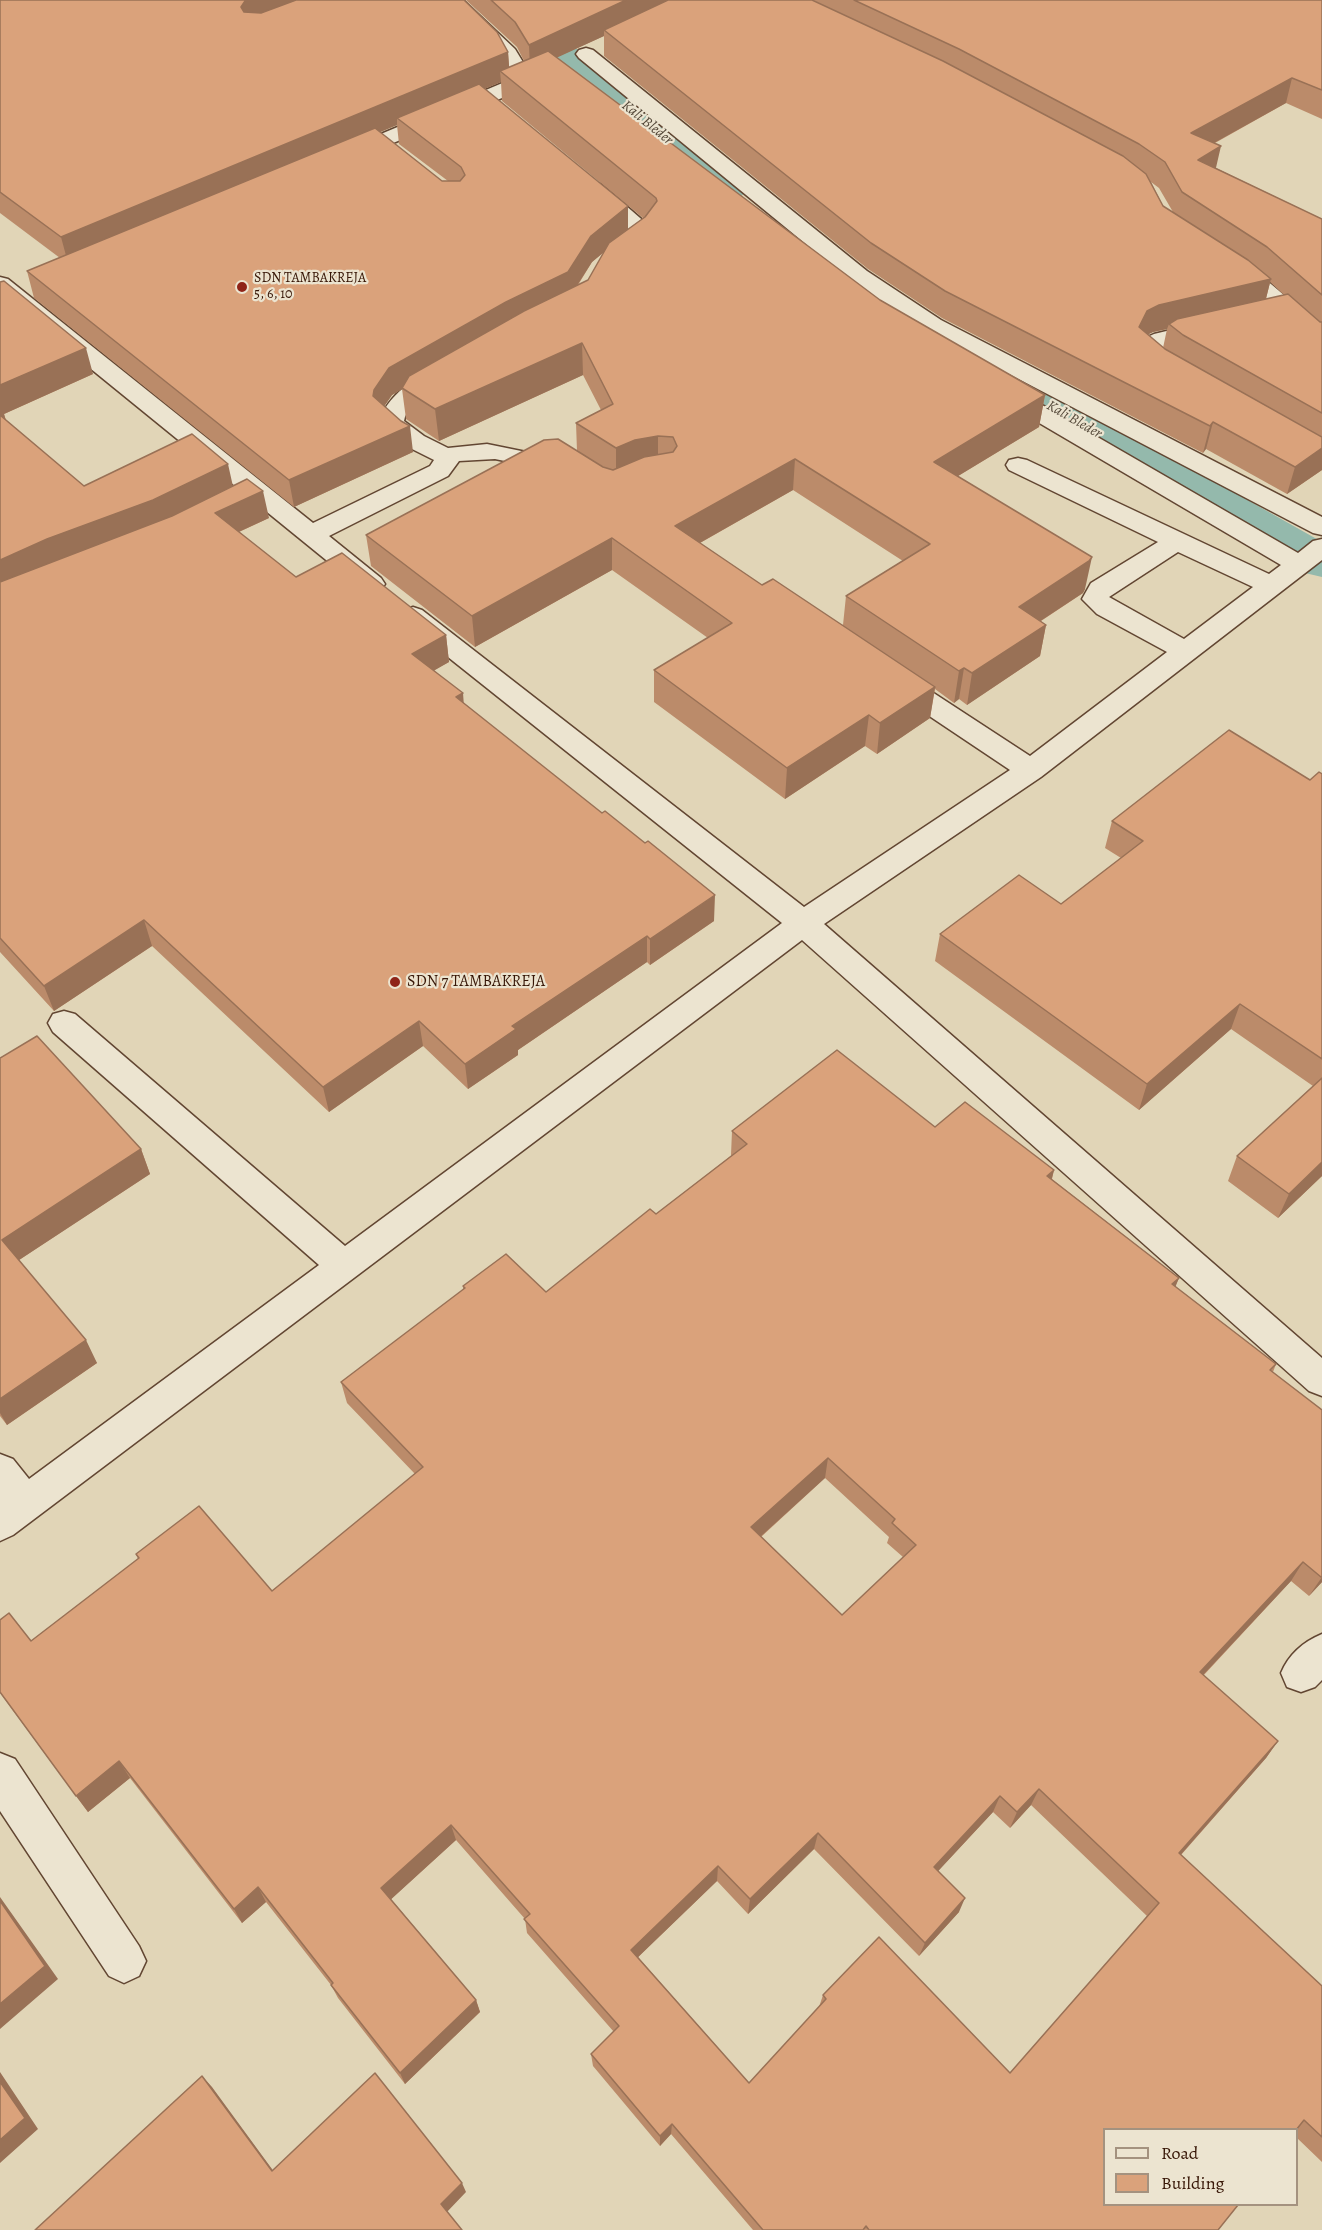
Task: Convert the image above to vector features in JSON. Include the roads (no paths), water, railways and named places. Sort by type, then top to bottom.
[{"type":"street","points":[[452,0],[508,53],[524,82]]},
{"type":"street","points":[[326,164],[387,147],[483,98],[568,64],[607,45]]},
{"type":"street","points":[[568,64],[869,283],[933,325],[1322,527]]},
{"type":"street","points":[[483,98],[501,113]]},
{"type":"street","points":[[573,173],[644,231],[636,242],[605,264]]},
{"type":"street","points":[[1211,255],[1251,280],[1275,313],[1322,342]]},
{"type":"street","points":[[12,292],[244,497],[310,535],[804,923],[1322,1380]]},
{"type":"street","points":[[1188,381],[1154,360],[1148,353],[1148,348],[1162,339],[1230,323]]},
{"type":"street","points":[[458,368],[402,401],[390,423],[415,441],[445,456],[473,450],[501,453],[540,463],[562,460],[578,468]]},
{"type":"street","points":[[0,1471],[12,1514],[804,923],[1031,770],[1309,557],[988,383]]},
{"type":"street","points":[[310,535],[439,471],[447,461],[445,456]]},
{"type":"street","points":[[1018,465],[1272,586]]},
{"type":"street","points":[[1177,541],[1100,589],[1095,599],[1106,608],[1186,651]]},
{"type":"street","points":[[874,666],[990,745],[1031,770]]},
{"type":"street","points":[[64,1023],[344,1266]]},
{"type":"street","points":[[0,1774],[124,1961]]},
{"type":"waterway","name":"Kali Bleder","points":[[494,0],[727,189]]},
{"type":"waterway","name":"Kali Bleder","points":[[970,361],[1322,562]]},
{"type":"place","name":"SDN TAMBAKREJA 5, 6, 10","points":[[242,287]]},
{"type":"place","name":"SDN 7 TAMBAKREJA","points":[[395,982]]}]
